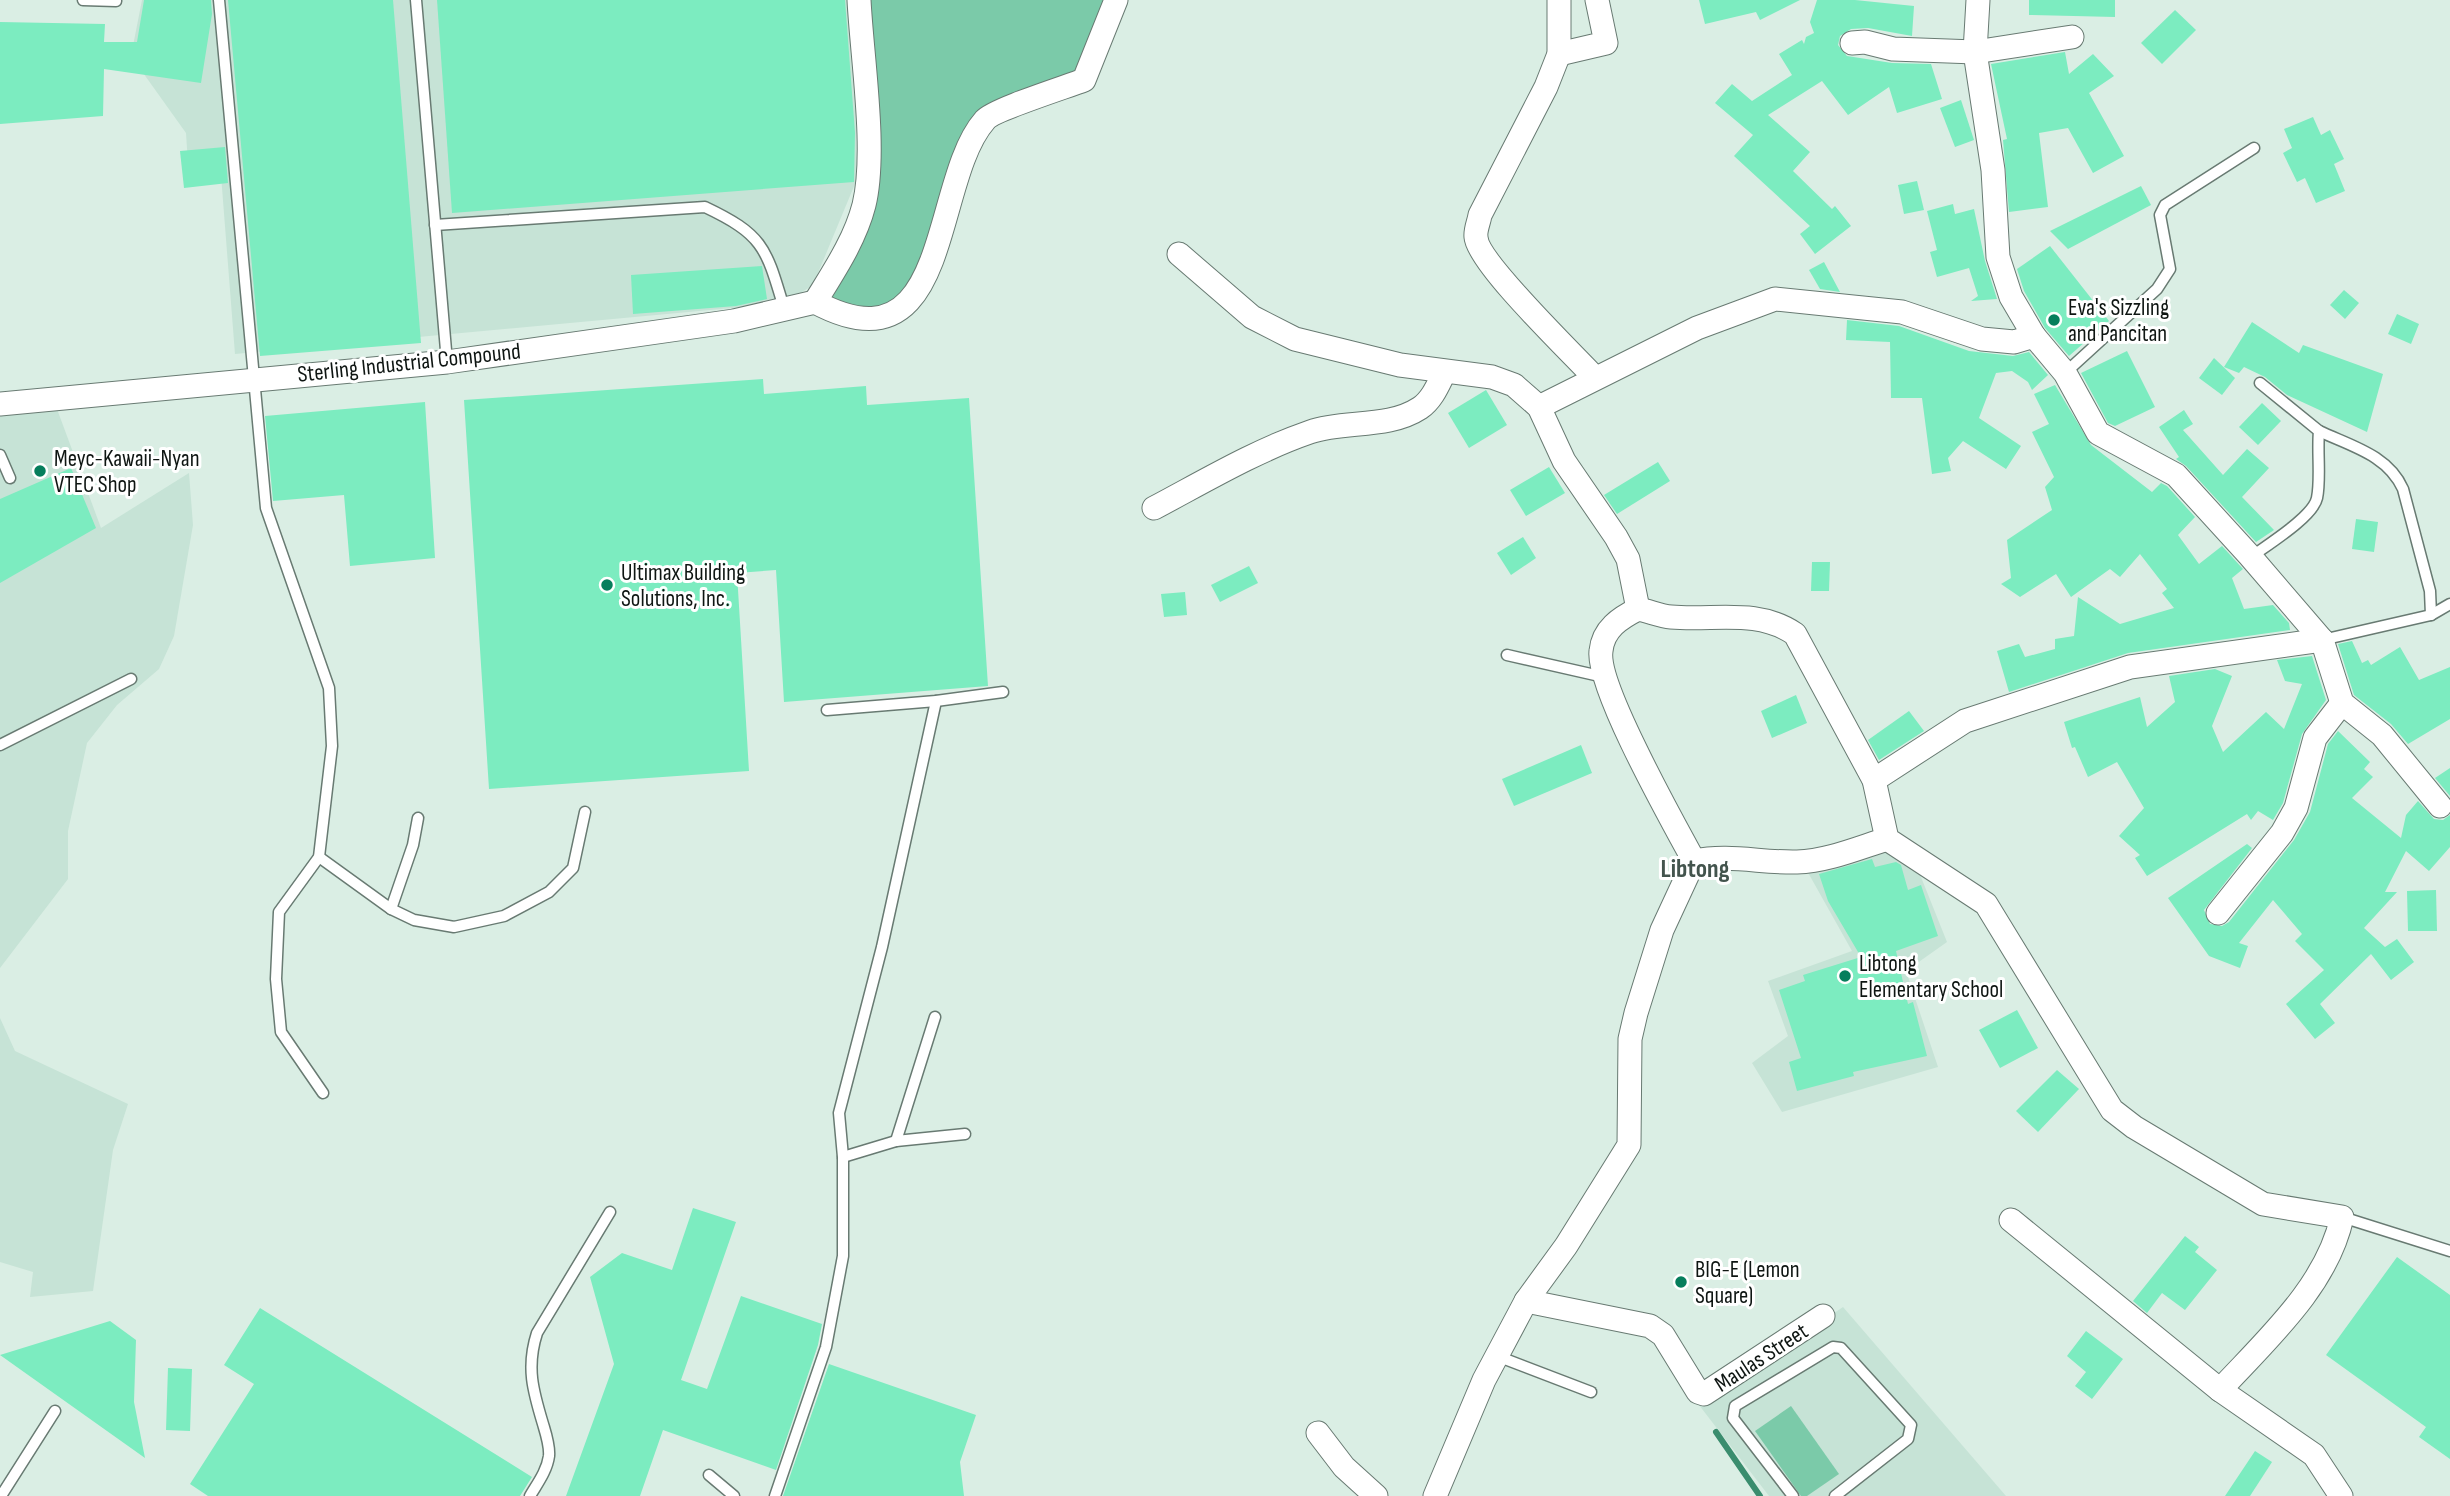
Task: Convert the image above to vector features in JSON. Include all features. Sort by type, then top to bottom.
[{"type":"street","points":[[859,0],[870,172],[863,206],[845,254],[815,302],[839,314],[882,317],[895,313],[912,299],[933,261],[955,183],[974,136],[986,117],[1084,80],[1116,0]]},
{"type":"street","points":[[1559,0],[1559,54],[1546,86],[1480,215],[1475,238],[1485,258],[1500,276],[1595,378]]},
{"type":"street","points":[[1559,54],[1606,43],[1597,0]]},
{"type":"street","points":[[1978,0],[1975,52],[1993,170],[1998,257],[2011,297],[2034,337],[2065,373],[2098,433],[2176,475],[2322,640],[2342,703],[2382,735],[2440,806]]},
{"type":"street","points":[[1852,43],[1975,52],[2072,37]]},
{"type":"street","points":[[1179,254],[1252,317],[1295,339],[1444,373],[1492,377],[1514,384],[1539,407],[1564,461],[1628,559],[1638,609]]},
{"type":"street","points":[[1539,407],[1697,328],[1774,299],[1902,312],[1982,339],[2014,342],[2034,337]]},
{"type":"street","name":"Sterling Industrial Compound","points":[[0,404],[251,378],[447,362],[734,321],[815,302]]},
{"type":"street","points":[[1154,508],[1253,456],[1312,431],[1398,419],[1421,407],[1436,390],[1444,373]]},
{"type":"street","points":[[1694,861],[1630,740],[1600,652],[1608,630],[1621,618],[1638,609],[1669,617],[1763,618],[1795,634],[1874,780],[1887,839],[1986,904],[2112,1110],[2134,1127],[2263,1204],[2342,1217],[2338,1234],[2316,1280],[2220,1390]]},
{"type":"street","points":[[1874,780],[1965,721],[2130,667],[2322,640]]},
{"type":"street","points":[[2218,913],[2282,833],[2296,808],[2311,747],[2342,703]]},
{"type":"street","points":[[1694,861],[1716,856],[1797,862],[1830,857],[1887,839]]},
{"type":"street","points":[[1435,1496],[1496,1356],[1526,1301],[1566,1247],[1629,1145],[1630,1039],[1662,930],[1694,861]]},
{"type":"street","points":[[2011,1220],[2220,1390],[2314,1455],[2342,1496]]},
{"type":"street","name":"Maulas Street","points":[[1526,1301],[1650,1326],[1663,1335],[1698,1392],[1704,1394],[1823,1317]]},
{"type":"street","points":[[1318,1433],[1344,1467],[1376,1496]]},
{"type":"lane","points":[[83,0],[116,1]]},
{"type":"lane","points":[[219,0],[251,378],[266,508],[329,688],[332,746],[319,857],[279,912],[276,979],[281,1032],[323,1093]]},
{"type":"lane","points":[[416,0],[447,362]]},
{"type":"lane","points":[[2065,373],[2157,289],[2169,269],[2160,215],[2165,205],[2254,148]]},
{"type":"lane","points":[[435,225],[705,207],[736,222],[758,240],[768,254],[783,308]]},
{"type":"lane","points":[[2260,383],[2319,431],[2386,463],[2396,474],[2403,489],[2430,591],[2431,615]]},
{"type":"lane","points":[[2251,557],[2310,511],[2316,501],[2319,431]]},
{"type":"lane","points":[[0,455],[10,478]]},
{"type":"lane","points":[[2322,640],[2431,615],[2450,604]]},
{"type":"lane","points":[[1507,655],[1607,678]]},
{"type":"lane","points":[[0,745],[131,680]]},
{"type":"lane","points":[[827,710],[936,701],[1003,692]]},
{"type":"lane","points":[[775,1496],[827,1347],[843,1256],[843,1157],[839,1113],[882,947],[936,701]]},
{"type":"lane","points":[[319,857],[391,909],[414,920],[454,928],[504,916],[549,892],[573,868],[585,812]]},
{"type":"lane","points":[[391,909],[413,845],[418,818]]},
{"type":"lane","points":[[896,1140],[935,1017]]},
{"type":"lane","points":[[843,1157],[896,1140],[965,1134]]},
{"type":"lane","points":[[530,1496],[546,1469],[550,1454],[531,1386],[529,1368],[532,1349],[537,1333],[610,1212]]},
{"type":"lane","points":[[2342,1217],[2450,1251]]},
{"type":"lane","points":[[1793,1496],[1733,1418],[1732,1412],[1735,1406],[1825,1349],[1833,1347],[1841,1348],[1910,1425],[1911,1432],[1908,1440],[1835,1496]]},
{"type":"lane","points":[[1496,1356],[1591,1392]]},
{"type":"lane","points":[[1,1496],[55,1411]]},
{"type":"lane","points":[[709,1475],[734,1496]]},
{"type":"shaded area","points":[[142,0],[853,0],[857,179],[813,285],[785,303],[235,354],[221,175],[189,179],[186,133],[131,56]]},
{"type":"shaded area","points":[[57,409],[101,528],[189,473],[193,525],[174,636],[159,669],[117,705],[87,743],[68,831],[68,879],[0,968],[0,414]]},
{"type":"shaded area","name":"Libtong Elementary School","points":[[1881,848],[1919,872],[1947,942],[1906,971],[1938,1067],[1782,1112],[1752,1063],[1788,1036],[1768,981],[1852,951],[1806,869]]},
{"type":"shaded area","points":[[0,1018],[15,1051],[128,1104],[113,1150],[93,1291],[30,1297],[33,1272],[0,1262]]},
{"type":"shaded area","points":[[1843,1307],[2006,1496],[1769,1496],[1699,1405]]},
{"type":"green space","points":[[859,0],[1116,0],[1084,80],[986,118],[895,313],[815,302],[864,207]]},
{"type":"green space","points":[[1791,1406],[1839,1474],[1807,1496],[1801,1496],[1755,1431]]},
{"type":"building","points":[[144,0],[211,0],[212,14],[201,83],[104,69],[103,116],[0,124],[0,22],[105,24],[104,42],[137,42]]},
{"type":"building","points":[[228,0],[393,0],[421,343],[260,356]]},
{"type":"building","points":[[437,0],[845,0],[855,133],[854,182],[452,213]]},
{"type":"building","points":[[1699,0],[1800,0],[1760,20],[1756,12],[1705,24]]},
{"type":"building","points":[[1817,0],[1855,0],[1914,6],[1912,36],[1868,28],[1851,29],[1840,36],[1838,45],[1847,56],[1892,63],[1931,64],[1942,99],[1897,113],[1889,87],[1848,115],[1822,81],[1768,115],[1810,152],[1793,171],[1832,209],[1835,206],[1851,226],[1815,254],[1800,234],[1810,226],[1734,156],[1753,135],[1715,103],[1732,84],[1752,101],[1792,75],[1779,54],[1802,40],[1804,44],[1806,37],[1814,33],[1810,22]]},
{"type":"building","points":[[2029,0],[2115,0],[2115,17],[2029,15]]},
{"type":"building","points":[[2175,10],[2196,30],[2162,64],[2141,43]]},
{"type":"building","points":[[2065,52],[2069,74],[2093,54],[2114,76],[2089,93],[2124,156],[2093,173],[2068,128],[2039,133],[2048,207],[2009,212],[2003,140],[2007,139],[1991,64]]},
{"type":"building","points":[[1961,100],[1974,140],[1955,147],[1940,108]]},
{"type":"building","points":[[2313,117],[2321,135],[2330,130],[2344,159],[2334,164],[2345,191],[2316,203],[2305,178],[2297,182],[2283,153],[2292,148],[2284,129]]},
{"type":"building","points":[[225,147],[228,183],[184,188],[180,151]]},
{"type":"building","points":[[1917,181],[1924,210],[1904,214],[1898,185]]},
{"type":"building","points":[[2141,186],[2151,205],[2068,249],[2050,231]]},
{"type":"building","points":[[1953,204],[1955,214],[1974,209],[1985,261],[1997,299],[1971,301],[1978,296],[1969,268],[1937,277],[1930,252],[1937,250],[1927,211]]},
{"type":"building","points":[[2050,246],[2109,321],[2069,356],[2045,328],[2024,291],[2017,269]]},
{"type":"building","points":[[1824,262],[1840,292],[1820,289],[1809,270]]},
{"type":"building","points":[[762,266],[767,299],[736,306],[633,314],[631,275]]},
{"type":"building","points":[[2344,290],[2359,303],[2345,319],[2330,305]]},
{"type":"building","points":[[2397,314],[2419,324],[2411,344],[2388,334]]},
{"type":"building","points":[[1847,320],[1899,326],[1969,351],[2013,356],[2029,352],[2048,375],[2032,390],[2028,382],[2012,371],[1996,373],[1979,418],[2021,446],[2006,469],[1963,441],[1948,458],[1951,471],[1932,474],[1922,398],[1891,398],[1890,342],[1846,340]]},
{"type":"building","points":[[2252,322],[2299,353],[2303,345],[2383,374],[2367,432],[2287,395],[2265,377],[2244,367],[2239,373],[2224,367]]},
{"type":"building","points":[[2127,351],[2155,407],[2115,426],[2108,423],[2081,373]]},
{"type":"building","points":[[2214,358],[2235,378],[2222,395],[2199,378]]},
{"type":"building","points":[[763,379],[764,394],[866,386],[867,405],[969,398],[988,686],[784,702],[776,570],[737,573],[749,771],[489,789],[464,400]]},
{"type":"building","points":[[2055,385],[2091,445],[2152,492],[2161,483],[2167,486],[2195,517],[2178,535],[2199,564],[2222,546],[2243,569],[2232,578],[2244,609],[2273,605],[2289,623],[2290,630],[2128,653],[2009,692],[1997,651],[2019,644],[2025,657],[2055,649],[2055,639],[2074,636],[2078,597],[2120,624],[2174,608],[2162,593],[2167,589],[2140,554],[2120,577],[2110,569],[2071,597],[2056,574],[2020,597],[2001,584],[2011,578],[2007,540],[2052,510],[2045,487],[2054,477],[2032,432],[2049,424],[2034,394]]},
{"type":"building","points":[[1486,390],[1507,425],[1469,448],[1448,413]]},
{"type":"building","points":[[425,402],[435,558],[350,566],[344,495],[273,501],[265,416]]},
{"type":"building","points":[[2262,403],[2281,421],[2258,445],[2239,427]]},
{"type":"building","points":[[2184,410],[2193,424],[2183,430],[2223,475],[2247,449],[2269,468],[2242,497],[2274,530],[2256,542],[2186,466],[2176,459],[2179,457],[2159,427]]},
{"type":"building","points":[[1658,462],[1670,481],[1617,514],[1604,495]]},
{"type":"building","points":[[1549,467],[1565,493],[1526,516],[1510,490]]},
{"type":"building","points":[[71,468],[96,528],[0,583],[0,499]]},
{"type":"building","points":[[2356,519],[2378,522],[2374,552],[2352,549]]},
{"type":"building","points":[[1523,537],[1536,558],[1511,575],[1497,553]]},
{"type":"building","points":[[1812,562],[1830,562],[1829,591],[1811,591]]},
{"type":"building","points":[[1249,566],[1258,583],[1220,602],[1211,585]]},
{"type":"building","points":[[1185,592],[1187,615],[1164,617],[1161,594]]},
{"type":"building","points":[[2352,641],[2362,663],[2368,660],[2371,665],[2400,647],[2419,680],[2450,667],[2450,719],[2408,744],[2391,724],[2354,695],[2338,644]]},
{"type":"building","points":[[2312,656],[2326,700],[2302,734],[2283,803],[2273,820],[2258,811],[2251,820],[2247,814],[2147,876],[2135,858],[2140,855],[2119,836],[2144,808],[2117,762],[2088,777],[2075,747],[2072,748],[2064,722],[2140,697],[2147,727],[2175,702],[2169,676],[2215,669],[2232,676],[2212,726],[2223,752],[2266,712],[2284,729],[2302,684],[2285,681],[2277,660]]},
{"type":"building","points":[[1796,695],[1807,723],[1772,738],[1761,711]]},
{"type":"building","points":[[1909,711],[1924,731],[1879,760],[1868,740]]},
{"type":"building","points":[[2338,731],[2370,762],[2364,769],[2373,777],[2352,798],[2401,838],[2406,815],[2418,801],[2434,819],[2443,820],[2450,815],[2450,847],[2429,871],[2406,851],[2385,892],[2397,892],[2364,928],[2385,947],[2397,939],[2414,962],[2391,980],[2371,954],[2320,1004],[2335,1023],[2315,1039],[2286,1004],[2324,970],[2295,941],[2302,934],[2273,900],[2239,943],[2248,946],[2240,968],[2209,956],[2168,898],[2247,844],[2252,848],[2204,910],[2210,924],[2222,926],[2229,922],[2294,840],[2310,812],[2328,744]]},
{"type":"building","points":[[1581,745],[1592,773],[1514,806],[1502,779]]},
{"type":"building","points":[[2450,768],[2450,796],[2435,778]]},
{"type":"building","name":"Libtong Elementary School","points":[[1872,859],[1875,867],[1896,862],[1901,865],[1908,890],[1921,885],[1938,936],[1896,951],[1908,1004],[1913,1002],[1927,1056],[1853,1072],[1854,1076],[1797,1091],[1789,1062],[1801,1058],[1779,990],[1805,981],[1803,975],[1861,957],[1828,901],[1819,874]]},
{"type":"building","points":[[2436,890],[2437,931],[2408,931],[2407,891]]},
{"type":"building","points":[[2017,1010],[2038,1048],[2000,1068],[1979,1030]]},
{"type":"building","points":[[2057,1070],[2079,1089],[2038,1132],[2016,1111]]},
{"type":"building","points":[[693,1208],[736,1222],[681,1380],[707,1389],[741,1296],[822,1324],[818,1345],[776,1470],[663,1430],[640,1496],[566,1496],[614,1364],[590,1277],[622,1253],[672,1270]]},
{"type":"building","points":[[2185,1236],[2199,1247],[2195,1252],[2217,1270],[2185,1310],[2162,1293],[2147,1313],[2133,1301]]},
{"type":"building","points":[[2397,1257],[2450,1295],[2450,1459],[2419,1437],[2426,1427],[2326,1355]]},
{"type":"building","points":[[260,1308],[532,1477],[520,1496],[208,1496],[190,1484],[254,1384],[224,1365]]},
{"type":"building","points":[[110,1321],[136,1340],[134,1402],[145,1458],[0,1355]]},
{"type":"building","points":[[2086,1331],[2123,1359],[2092,1399],[2075,1386],[2086,1372],[2067,1356]]},
{"type":"building","points":[[829,1364],[976,1415],[960,1462],[964,1496],[783,1496]]},
{"type":"building","points":[[168,1368],[192,1369],[190,1431],[166,1430]]},
{"type":"building","points":[[2255,1451],[2272,1462],[2250,1496],[2225,1496]]},
{"type":"waterway","points":[[1716,1432],[1760,1496]]},
{"type":"place","name":"Eva's Sizzling and Pancitan","points":[[2054,320]]},
{"type":"place","name":"Meyc-Kawaii-Nyan VTEC Shop","points":[[40,471]]},
{"type":"place","name":"Ultimax Building Solutions, Inc.","points":[[607,585]]},
{"type":"place","name":"Libtong Elementary School","points":[[1845,976]]},
{"type":"place","name":"BIG-E (Lemon Square)","points":[[1681,1282]]},
{"type":"district","name":"Libtong","points":[[1695,868]]}]
